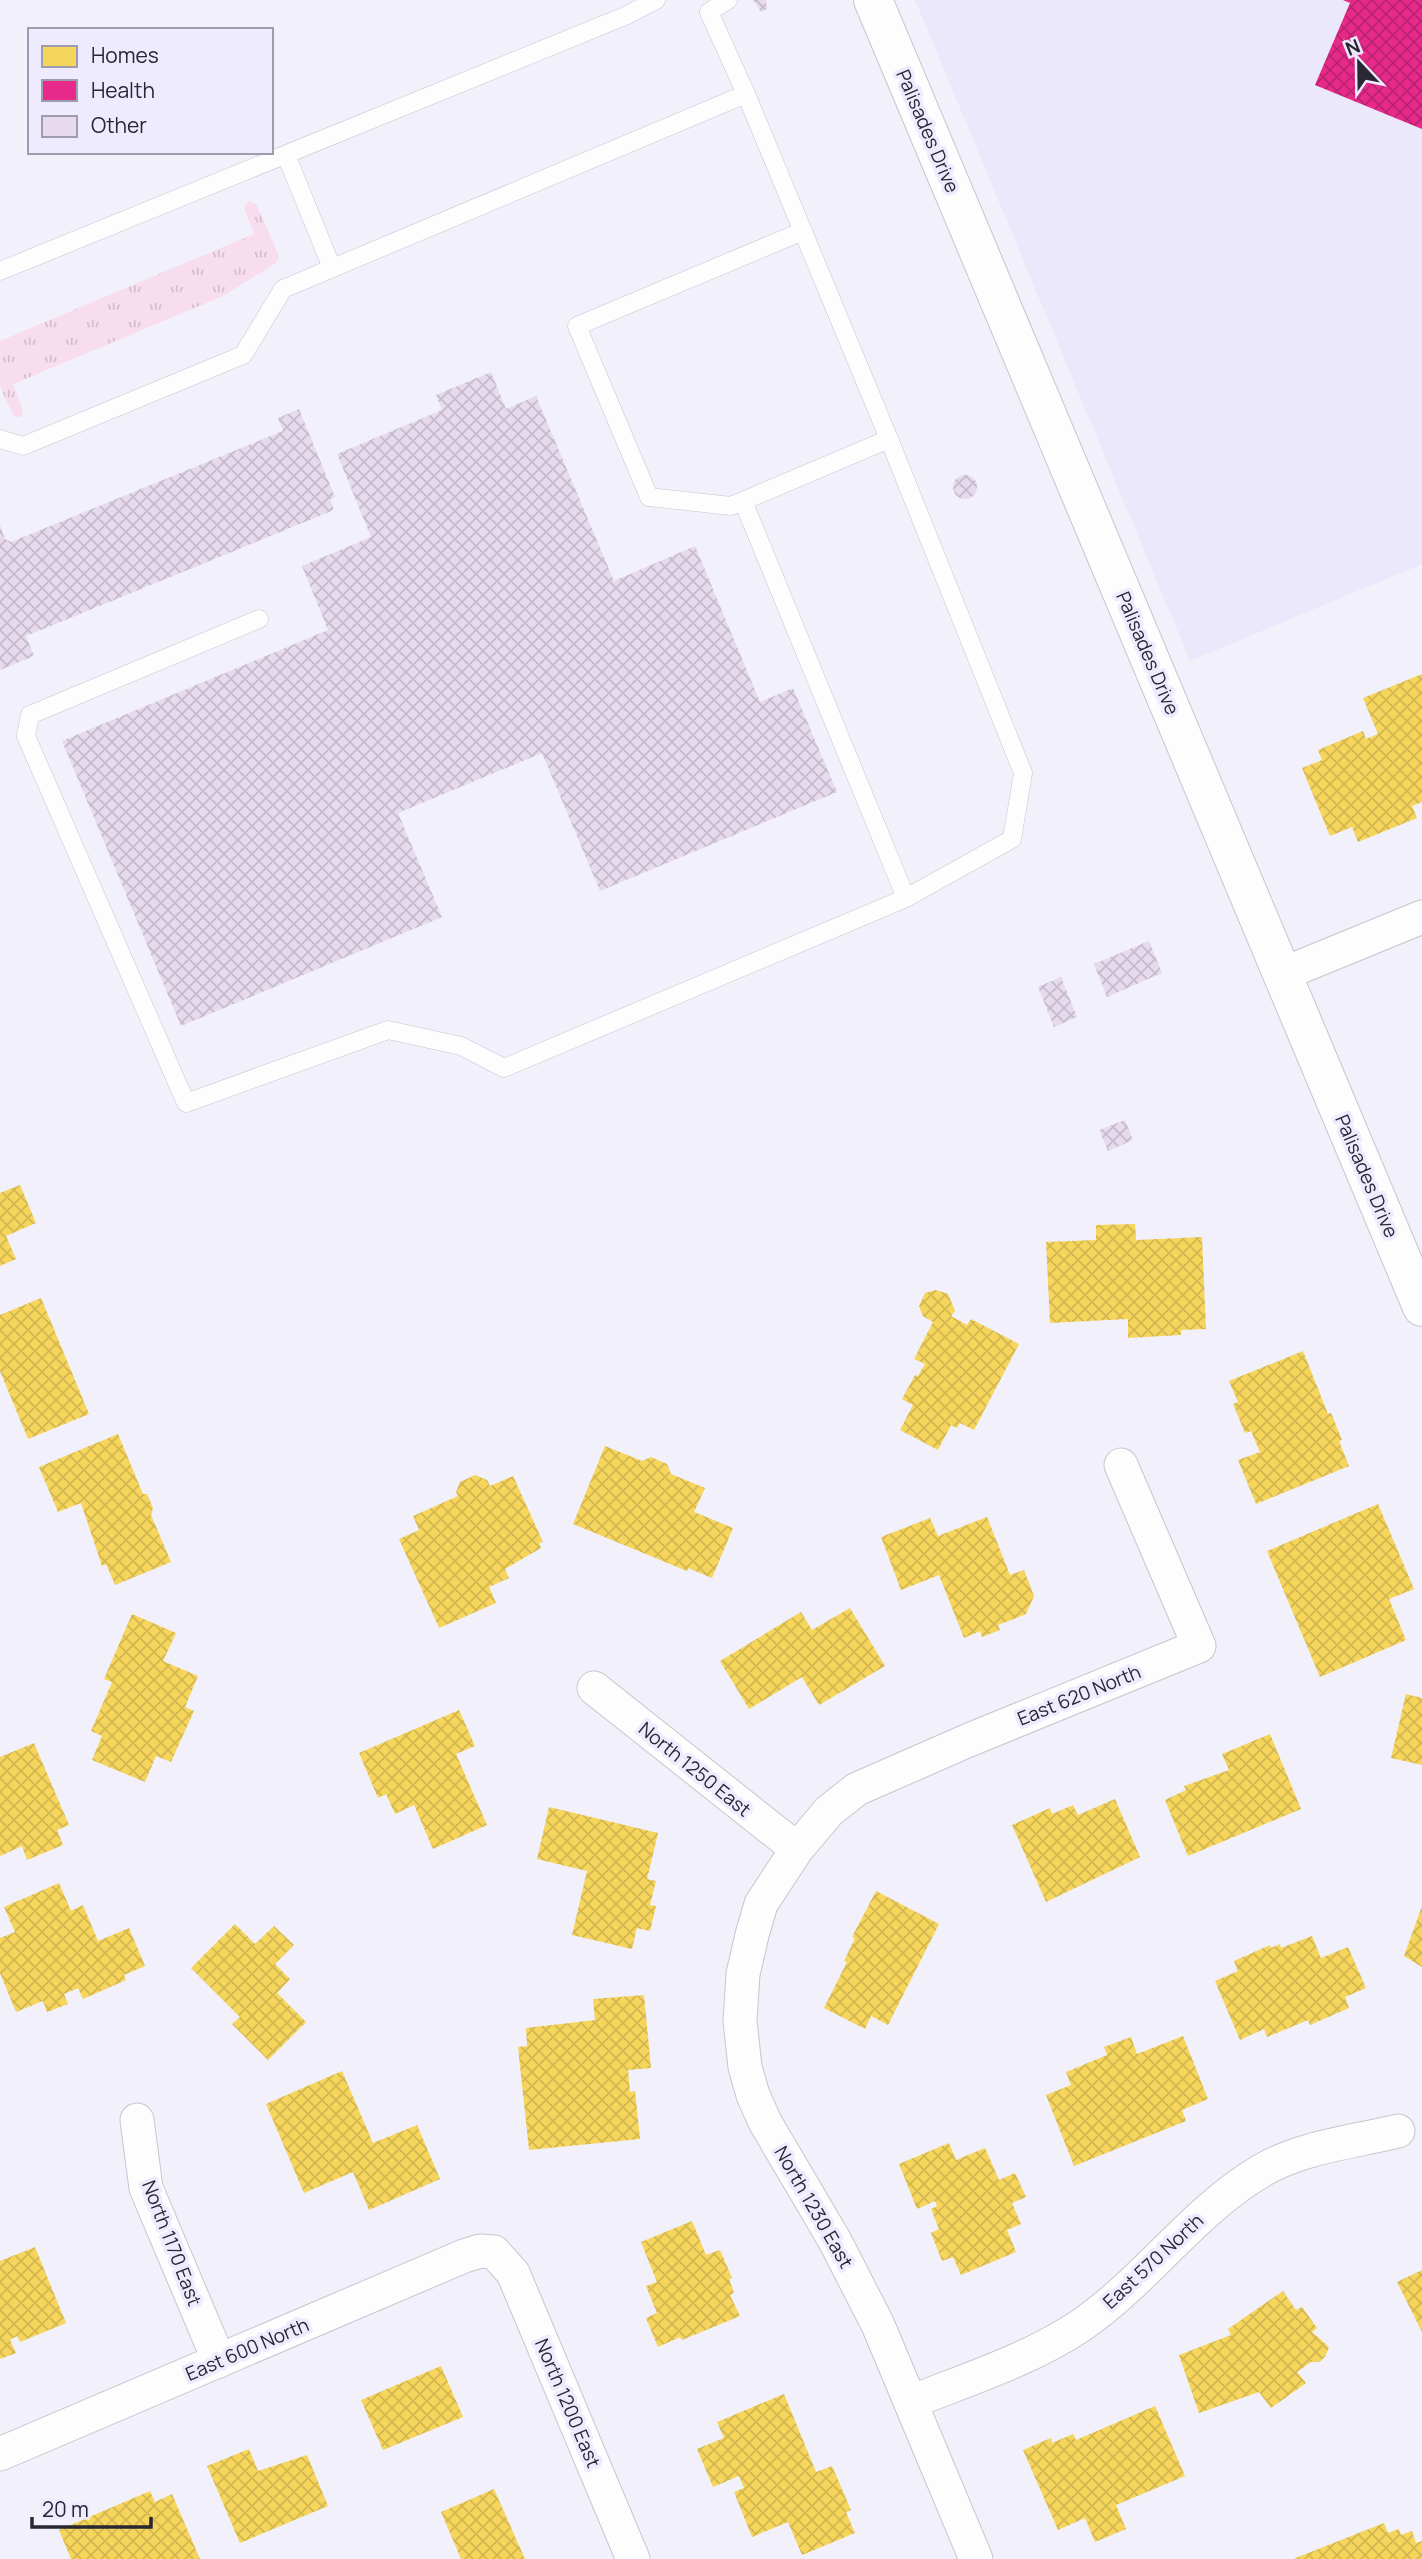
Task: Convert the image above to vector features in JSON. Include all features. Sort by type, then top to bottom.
[{"type":"street","name":"Palisades Drive","points":[[873,0],[1422,1307]]},
{"type":"street","points":[[1283,974],[1422,917]]},
{"type":"street","name":"East 620 North","points":[[797,1849],[829,1811],[857,1790],[1199,1646],[1121,1465]]},
{"type":"street","name":"North 1250 East","points":[[594,1688],[797,1849]]},
{"type":"street","name":"North 1230 East","points":[[797,1849],[761,1904],[752,1935],[743,1975],[740,2021],[745,2067],[765,2122],[835,2241],[878,2326],[976,2559]]},
{"type":"street","name":"North 1170 East","points":[[137,2120],[146,2188],[219,2361]]},
{"type":"street","name":"East 570 North","points":[[911,2402],[1047,2346],[1081,2325],[1115,2299],[1206,2212],[1261,2171],[1293,2156],[1398,2131]]},
{"type":"street","name":"East 600 North","points":[[0,2454],[464,2256],[480,2251],[494,2252]]},
{"type":"street","name":"North 1200 East","points":[[494,2252],[513,2273],[633,2559]]},
{"type":"lane","points":[[0,271],[625,16],[656,0]]},
{"type":"lane","points":[[259,619],[30,715],[26,736],[186,1103],[388,1030],[461,1046],[504,1068],[906,898],[1012,839],[1023,773],[889,439],[746,94],[709,12],[728,0]]},
{"type":"lane","points":[[0,439],[23,446],[243,355],[283,289],[746,94]]},
{"type":"lane","points":[[286,155],[332,268]]},
{"type":"lane","points":[[803,231],[577,326],[649,497],[731,506],[889,439]]},
{"type":"lane","points":[[743,501],[906,898]]},
{"type":"shaded area","points":[[915,0],[1422,0],[1422,564],[1190,661]]},
{"type":"green space","points":[[249,201],[256,204],[279,256],[276,263],[223,296],[13,384],[23,411],[20,418],[13,415],[0,386],[0,341],[254,234],[244,208]]},
{"type":"building: Homes","points":[[1422,674],[1422,802],[1412,806],[1417,818],[1358,842],[1352,827],[1330,836],[1302,768],[1322,760],[1318,750],[1363,731],[1366,739],[1378,734],[1363,698]]},
{"type":"building: Homes","points":[[20,1185],[36,1223],[6,1236],[16,1259],[0,1266],[0,1193]]},
{"type":"building: Homes","points":[[1135,1224],[1136,1240],[1202,1237],[1206,1329],[1181,1330],[1181,1335],[1128,1338],[1128,1319],[1050,1323],[1046,1242],[1096,1240],[1096,1225]]},
{"type":"building: Homes","points":[[936,1290],[948,1294],[955,1311],[951,1316],[967,1325],[971,1319],[1019,1344],[974,1430],[960,1423],[957,1428],[951,1425],[938,1450],[900,1430],[913,1405],[902,1399],[915,1375],[918,1376],[925,1364],[914,1359],[933,1322],[923,1316],[919,1306],[925,1293]]},
{"type":"building: Homes","points":[[41,1298],[89,1414],[28,1439],[0,1371],[0,1315]]},
{"type":"building: Homes","points":[[1303,1351],[1328,1414],[1331,1413],[1342,1440],[1339,1441],[1349,1466],[1256,1504],[1238,1460],[1260,1452],[1251,1431],[1245,1433],[1233,1404],[1238,1402],[1229,1381]]},
{"type":"building: Homes","points":[[118,1434],[143,1494],[147,1494],[153,1508],[151,1515],[171,1562],[115,1585],[106,1564],[102,1566],[81,1503],[58,1512],[39,1467]]},
{"type":"building: Homes","points":[[605,1446],[642,1461],[651,1457],[667,1464],[671,1474],[705,1488],[694,1512],[733,1528],[712,1578],[688,1568],[687,1571],[573,1524]]},
{"type":"building: Homes","points":[[475,1475],[487,1480],[490,1486],[513,1476],[543,1542],[539,1543],[541,1548],[505,1569],[509,1578],[489,1587],[496,1603],[439,1628],[399,1539],[419,1530],[413,1516],[458,1496],[456,1492],[460,1482]]},
{"type":"building: Homes","points":[[1378,1504],[1414,1589],[1389,1599],[1406,1640],[1320,1677],[1267,1551]]},
{"type":"building: Homes","points":[[987,1517],[1010,1575],[1024,1570],[1034,1596],[1026,1614],[998,1625],[1000,1630],[982,1637],[980,1631],[964,1638],[939,1575],[901,1590],[881,1537],[930,1518],[938,1536]]},
{"type":"building: Homes","points":[[850,1608],[885,1666],[819,1705],[802,1677],[749,1709],[720,1661],[801,1612],[812,1630]]},
{"type":"building: Homes","points":[[132,1614],[176,1633],[163,1661],[198,1676],[185,1707],[194,1711],[171,1762],[156,1756],[145,1782],[92,1760],[102,1736],[91,1731],[112,1682],[104,1679]]},
{"type":"building: Homes","points":[[1406,1694],[1422,1698],[1422,1765],[1391,1758]]},
{"type":"building: Homes","points":[[459,1710],[475,1746],[456,1754],[487,1825],[433,1849],[414,1805],[395,1814],[386,1794],[378,1798],[359,1753]]},
{"type":"building: Homes","points":[[1270,1734],[1301,1809],[1188,1856],[1165,1800],[1186,1790],[1184,1786],[1229,1770],[1222,1754]]},
{"type":"building: Homes","points":[[34,1743],[69,1825],[57,1830],[63,1845],[27,1860],[22,1846],[0,1856],[0,1757]]},
{"type":"building: Homes","points":[[1115,1799],[1140,1857],[1046,1902],[1012,1825],[1050,1808],[1052,1814],[1073,1805],[1078,1815]]},
{"type":"building: Homes","points":[[549,1807],[658,1833],[647,1879],[656,1881],[650,1905],[656,1906],[650,1931],[637,1928],[632,1949],[572,1935],[587,1871],[537,1859]]},
{"type":"building: Homes","points":[[59,1883],[71,1911],[83,1905],[98,1941],[129,1928],[145,1966],[124,1975],[126,1980],[83,1999],[78,1988],[64,1994],[68,2004],[47,2012],[43,2001],[16,2012],[0,1973],[0,1938],[15,1932],[4,1907]]},
{"type":"building: Homes","points":[[876,1891],[939,1924],[888,2025],[871,2016],[865,2029],[824,2008],[847,1962],[844,1961],[855,1938],[852,1937]]},
{"type":"building: Homes","points":[[1422,1906],[1422,1967],[1404,1956]]},
{"type":"building: Homes","points":[[235,1924],[255,1944],[274,1926],[294,1945],[275,1964],[290,1979],[277,1993],[306,2022],[268,2060],[232,2024],[240,2017],[191,1968]]},
{"type":"building: Homes","points":[[1312,1936],[1321,1958],[1348,1947],[1366,1988],[1345,1997],[1349,2008],[1310,2025],[1308,2020],[1267,2037],[1264,2029],[1240,2040],[1215,1981],[1238,1971],[1234,1961],[1270,1945],[1271,1948],[1280,1944],[1281,1948]]},
{"type":"building: Homes","points":[[644,1995],[651,2068],[628,2070],[630,2092],[635,2091],[640,2139],[529,2150],[518,2047],[527,2046],[526,2028],[595,2020],[593,1999]]},
{"type":"building: Homes","points":[[1183,2036],[1208,2099],[1182,2110],[1186,2121],[1074,2166],[1046,2095],[1071,2085],[1066,2072],[1107,2055],[1104,2047],[1131,2037],[1137,2054]]},
{"type":"building: Homes","points":[[342,2071],[373,2143],[417,2125],[440,2179],[369,2210],[353,2172],[304,2193],[266,2104]]},
{"type":"building: Homes","points":[[949,2143],[956,2160],[985,2148],[999,2180],[1015,2173],[1026,2197],[1012,2203],[1021,2224],[1007,2230],[1016,2252],[961,2275],[953,2257],[942,2261],[931,2233],[939,2229],[931,2209],[937,2206],[935,2201],[917,2209],[899,2164]]},
{"type":"building: Homes","points":[[692,2221],[706,2255],[720,2250],[732,2278],[729,2279],[734,2293],[730,2295],[740,2316],[658,2347],[646,2318],[657,2313],[646,2286],[657,2282],[641,2242]]},
{"type":"building: Homes","points":[[35,2247],[66,2323],[20,2342],[17,2336],[10,2340],[16,2353],[0,2359],[0,2261]]},
{"type":"building: Homes","points":[[1422,2270],[1422,2332],[1397,2282]]},
{"type":"building: Homes","points":[[1283,2291],[1296,2310],[1302,2307],[1317,2328],[1312,2332],[1329,2347],[1325,2357],[1319,2362],[1311,2362],[1297,2372],[1306,2383],[1271,2408],[1259,2392],[1199,2413],[1179,2355],[1231,2335],[1228,2329]]},
{"type":"building: Homes","points":[[441,2366],[463,2417],[383,2450],[361,2400]]},
{"type":"building: Homes","points":[[784,2394],[816,2472],[832,2466],[851,2510],[846,2512],[855,2533],[802,2555],[788,2522],[752,2537],[734,2492],[744,2488],[739,2476],[713,2487],[697,2449],[724,2438],[717,2422]]},
{"type":"building: Homes","points":[[1155,2406],[1185,2476],[1116,2505],[1126,2529],[1095,2542],[1085,2518],[1058,2530],[1023,2450],[1051,2438],[1052,2443],[1073,2434],[1076,2440]]},
{"type":"building: Homes","points":[[249,2449],[258,2471],[307,2455],[328,2506],[240,2543],[207,2466]]},
{"type":"building: Homes","points":[[494,2489],[525,2559],[461,2559],[441,2512]]},
{"type":"building: Homes","points":[[150,2491],[155,2502],[172,2494],[200,2559],[71,2559],[59,2530]]},
{"type":"building: Homes","points":[[1384,2523],[1388,2533],[1399,2529],[1401,2535],[1412,2531],[1416,2543],[1422,2541],[1422,2559],[1293,2559]]},
{"type":"building: Health","points":[[1343,0],[1422,0],[1422,129],[1315,85],[1350,3]]},
{"type":"building: Other","points":[[753,0],[766,0],[767,9],[761,12]]},
{"type":"building: Other","points":[[491,372],[506,409],[536,396],[614,581],[695,546],[760,702],[793,688],[837,792],[600,891],[542,753],[398,813],[442,917],[181,1026],[62,741],[328,630],[302,566],[371,537],[337,454],[442,410],[436,395]]},
{"type":"building: Other","points":[[299,409],[335,497],[330,499],[334,510],[26,636],[34,656],[0,670],[0,525],[5,539],[11,542],[283,431],[278,418]]},
{"type":"building: Other","points":[[965,475],[973,479],[977,487],[973,495],[965,499],[957,495],[953,487],[957,479]]},
{"type":"building: Other","points":[[1149,941],[1162,973],[1107,997],[1094,964]]},
{"type":"building: Other","points":[[1061,977],[1077,1017],[1054,1027],[1038,987]]},
{"type":"building: Other","points":[[1125,1120],[1133,1140],[1108,1151],[1099,1130]]}]
